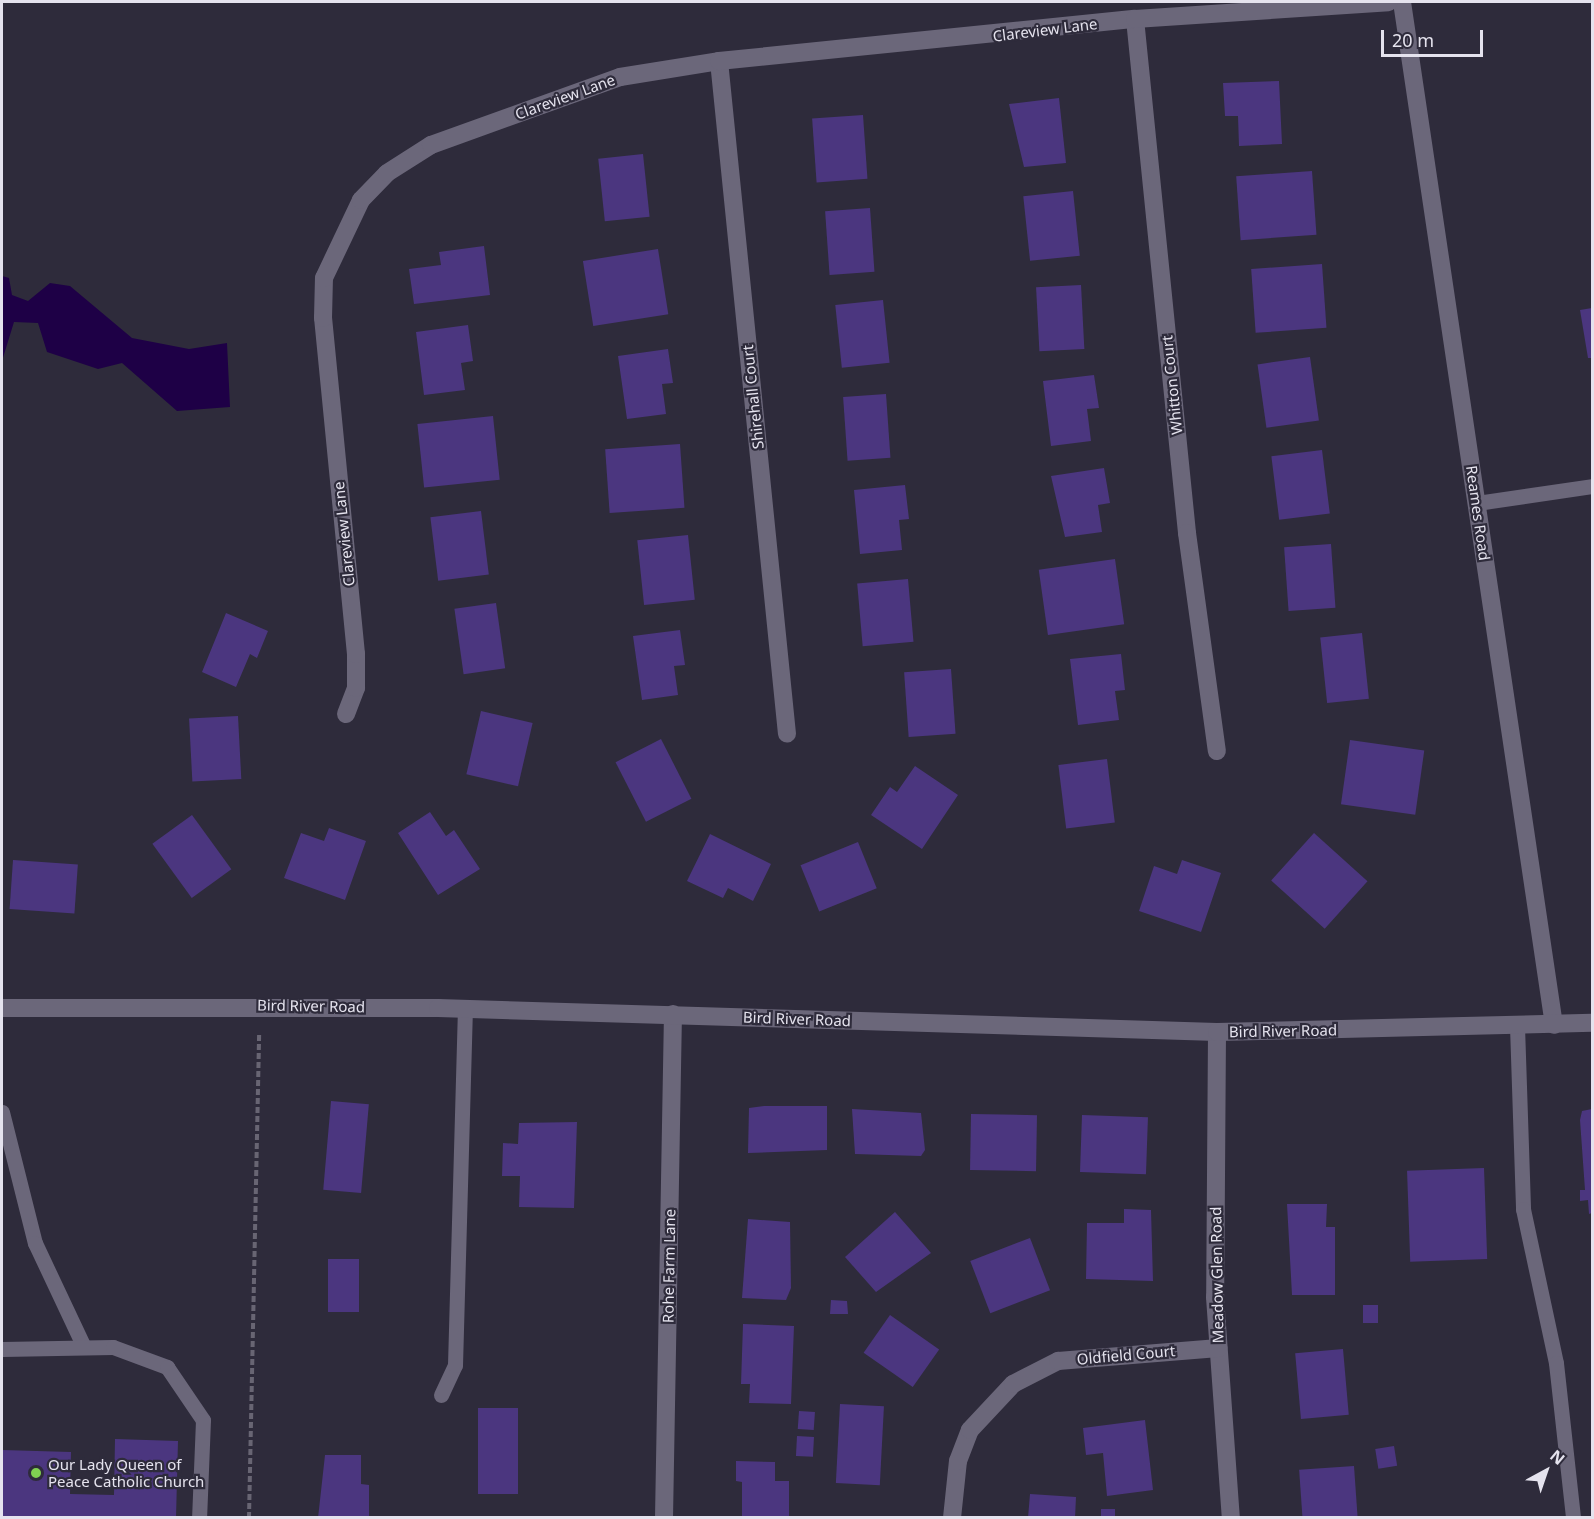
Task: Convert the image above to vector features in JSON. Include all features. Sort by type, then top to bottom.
[{"type":"street","name":"Clareview Lane","points":[[346,714],[356,688],[356,654],[323,318],[324,278],[361,200],[387,173],[431,145],[620,77],[719,62],[1135,20],[1388,2]]},
{"type":"street","name":"Reames Road","points":[[1402,2],[1554,1025]]},
{"type":"street","name":"Whitton Court","points":[[1135,20],[1187,533],[1216,751]]},
{"type":"street","name":"Shirehall Court","points":[[719,62],[787,734]]},
{"type":"street","name":"Bird River Road","points":[[2,1008],[260,1005],[673,1014],[1217,1032],[1593,1023]]},
{"type":"street","name":"Rohe Farm Lane","points":[[664,1518],[673,1014]]},
{"type":"street","name":"Meadow Glen Road","points":[[1217,1032],[1218,1348],[1231,1518]]},
{"type":"street","name":"Oldfield Court","points":[[952,1518],[958,1461],[970,1430],[1013,1384],[1058,1361],[1218,1348]]},
{"type":"lane","points":[[1477,503],[1593,486]]},
{"type":"lane","points":[[441,1395],[456,1353],[465,1010]]},
{"type":"lane","points":[[1517,1026],[1523,1209],[1557,1363],[1573,1518]]},
{"type":"lane","points":[[2,1112],[35,1243],[84,1347]]},
{"type":"lane","points":[[2,1349],[113,1347],[167,1367],[203,1420],[199,1518]]},
{"type":"path","points":[[249,1518],[260,1005]]},
{"type":"shaded area","points":[[2,276],[9,278],[12,295],[28,301],[50,283],[70,286],[132,338],[189,349],[227,343],[230,407],[177,411],[122,363],[98,369],[47,352],[38,323],[14,322],[2,361]]},
{"type":"building","points":[[1279,81],[1282,144],[1239,146],[1238,116],[1225,116],[1223,83]]},
{"type":"building","points":[[1059,98],[1066,163],[1024,167],[1009,104]]},
{"type":"building","points":[[863,115],[867,179],[817,182],[812,119]]},
{"type":"building","points":[[643,154],[650,217],[605,221],[598,159]]},
{"type":"building","points":[[1312,171],[1316,235],[1241,240],[1236,176]]},
{"type":"building","points":[[1073,191],[1080,256],[1030,261],[1023,196]]},
{"type":"building","points":[[870,208],[874,272],[830,275],[825,211]]},
{"type":"building","points":[[484,246],[490,295],[414,304],[409,269],[441,265],[439,252]]},
{"type":"building","points":[[658,249],[668,314],[593,326],[583,261]]},
{"type":"building","points":[[1322,264],[1326,328],[1256,333],[1251,269]]},
{"type":"building","points":[[1081,285],[1084,349],[1039,351],[1036,287]]},
{"type":"building","points":[[883,300],[890,363],[842,368],[835,305]]},
{"type":"building","points":[[1592,308],[1592,358],[1588,358],[1580,310]]},
{"type":"building","points":[[468,325],[473,361],[461,363],[465,390],[424,395],[416,332]]},
{"type":"building","points":[[668,349],[673,383],[662,384],[666,414],[627,419],[618,356]]},
{"type":"building","points":[[1310,357],[1319,420],[1266,428],[1258,364]]},
{"type":"building","points":[[1094,375],[1099,408],[1087,409],[1091,441],[1051,446],[1043,381]]},
{"type":"building","points":[[886,394],[890,458],[848,461],[843,397]]},
{"type":"building","points":[[493,416],[500,480],[424,488],[417,424]]},
{"type":"building","points":[[680,444],[684,508],[610,513],[605,449]]},
{"type":"building","points":[[1322,450],[1330,514],[1279,520],[1271,456]]},
{"type":"building","points":[[1104,468],[1110,503],[1098,505],[1102,532],[1065,537],[1051,476]]},
{"type":"building","points":[[905,485],[909,519],[899,520],[902,550],[860,554],[854,490]]},
{"type":"building","points":[[481,511],[489,575],[438,581],[430,517]]},
{"type":"building","points":[[688,535],[695,600],[644,605],[637,540]]},
{"type":"building","points":[[1331,544],[1335,608],[1289,611],[1284,547]]},
{"type":"building","points":[[1115,559],[1124,624],[1048,635],[1039,570]]},
{"type":"building","points":[[908,579],[913,642],[863,646],[857,583]]},
{"type":"building","points":[[496,603],[505,668],[464,674],[454,609]]},
{"type":"building","points":[[226,613],[268,631],[257,658],[250,654],[236,687],[202,672]]},
{"type":"building","points":[[680,630],[685,665],[674,666],[678,695],[642,700],[633,636]]},
{"type":"building","points":[[1362,633],[1369,699],[1327,703],[1320,637]]},
{"type":"building","points":[[1121,654],[1125,690],[1115,691],[1119,720],[1078,725],[1070,659]]},
{"type":"building","points":[[951,669],[956,734],[909,737],[904,672]]},
{"type":"building","points":[[481,711],[533,723],[518,786],[466,774]]},
{"type":"building","points":[[238,716],[241,779],[192,781],[189,719]]},
{"type":"building","points":[[661,739],[691,799],[646,822],[616,762]]},
{"type":"building","points":[[1350,740],[1424,750],[1415,815],[1341,804]]},
{"type":"building","points":[[1107,759],[1115,823],[1066,828],[1058,765]]},
{"type":"building","points":[[915,766],[958,795],[922,849],[871,815],[890,787],[897,792]]},
{"type":"building","points":[[430,812],[446,836],[454,830],[480,869],[438,895],[398,833]]},
{"type":"building","points":[[192,815],[231,869],[192,898],[152,844]]},
{"type":"building","points":[[329,828],[366,841],[345,900],[284,878],[301,833],[324,841]]},
{"type":"building","points":[[1314,833],[1368,881],[1325,929],[1271,881]]},
{"type":"building","points":[[710,834],[771,864],[753,901],[728,888],[723,898],[687,881]]},
{"type":"building","points":[[858,842],[877,888],[819,912],[801,865]]},
{"type":"building","points":[[13,860],[78,865],[74,913],[10,909]]},
{"type":"building","points":[[1182,860],[1221,873],[1201,932],[1139,911],[1154,866],[1177,874]]},
{"type":"building","points":[[331,1101],[369,1104],[361,1193],[323,1190]]},
{"type":"building","points":[[827,1106],[827,1150],[748,1153],[749,1108]]},
{"type":"building","points":[[852,1109],[921,1113],[925,1150],[921,1156],[855,1154]]},
{"type":"building","points":[[1592,1109],[1592,1213],[1589,1214],[1588,1200],[1580,1201],[1580,1190],[1585,1190],[1580,1120],[1582,1111]]},
{"type":"building","points":[[971,1114],[1037,1115],[1036,1171],[970,1170]]},
{"type":"building","points":[[1082,1115],[1148,1117],[1146,1174],[1080,1172]]},
{"type":"building","points":[[577,1122],[574,1208],[519,1207],[520,1176],[502,1176],[503,1143],[518,1144],[519,1123]]},
{"type":"building","points":[[1484,1168],[1487,1259],[1410,1262],[1407,1171]]},
{"type":"building","points":[[1287,1204],[1327,1204],[1326,1227],[1335,1227],[1335,1295],[1292,1295]]},
{"type":"building","points":[[1124,1209],[1151,1210],[1153,1281],[1086,1279],[1087,1223],[1124,1223]]},
{"type":"building","points":[[895,1212],[931,1253],[876,1292],[845,1257]]},
{"type":"building","points":[[748,1219],[790,1222],[791,1288],[786,1300],[742,1298]]},
{"type":"building","points":[[1030,1238],[1050,1290],[990,1313],[970,1261]]},
{"type":"building","points":[[328,1259],[359,1259],[359,1312],[328,1312]]},
{"type":"building","points":[[831,1300],[847,1301],[848,1314],[830,1314]]},
{"type":"building","points":[[1363,1305],[1378,1305],[1378,1323],[1363,1323]]},
{"type":"building","points":[[890,1315],[939,1349],[913,1387],[864,1353]]},
{"type":"building","points":[[743,1324],[794,1326],[791,1404],[749,1403],[750,1384],[741,1384]]},
{"type":"building","points":[[1343,1349],[1349,1415],[1301,1419],[1295,1353]]},
{"type":"building","points":[[840,1404],[884,1406],[880,1485],[836,1483]]},
{"type":"building","points":[[478,1408],[518,1408],[518,1494],[478,1494]]},
{"type":"building","points":[[799,1411],[815,1412],[814,1430],[798,1429]]},
{"type":"building","points":[[1145,1420],[1153,1490],[1107,1496],[1103,1453],[1086,1455],[1083,1428]]},
{"type":"building","points":[[797,1436],[814,1437],[813,1457],[796,1456]]},
{"type":"building","name":"Our Lady Queen of Peace Catholic Church","points":[[115,1439],[178,1441],[176,1518],[2,1518],[2,1450],[71,1452],[70,1494],[114,1495]]},
{"type":"building","points":[[1394,1446],[1397,1466],[1378,1469],[1375,1449]]},
{"type":"building","points":[[325,1455],[361,1455],[361,1484],[369,1485],[369,1518],[318,1518]]},
{"type":"building","points":[[736,1461],[775,1462],[775,1481],[789,1481],[789,1518],[742,1518],[742,1482],[736,1481]]},
{"type":"building","points":[[1354,1466],[1358,1518],[1303,1518],[1299,1470]]},
{"type":"building","points":[[1030,1494],[1076,1497],[1075,1518],[1028,1518]]},
{"type":"building","points":[[1101,1509],[1115,1509],[1115,1518],[1101,1518]]},
{"type":"place","name":"Our Lady Queen of Peace Catholic Church","points":[[36,1473]]}]
